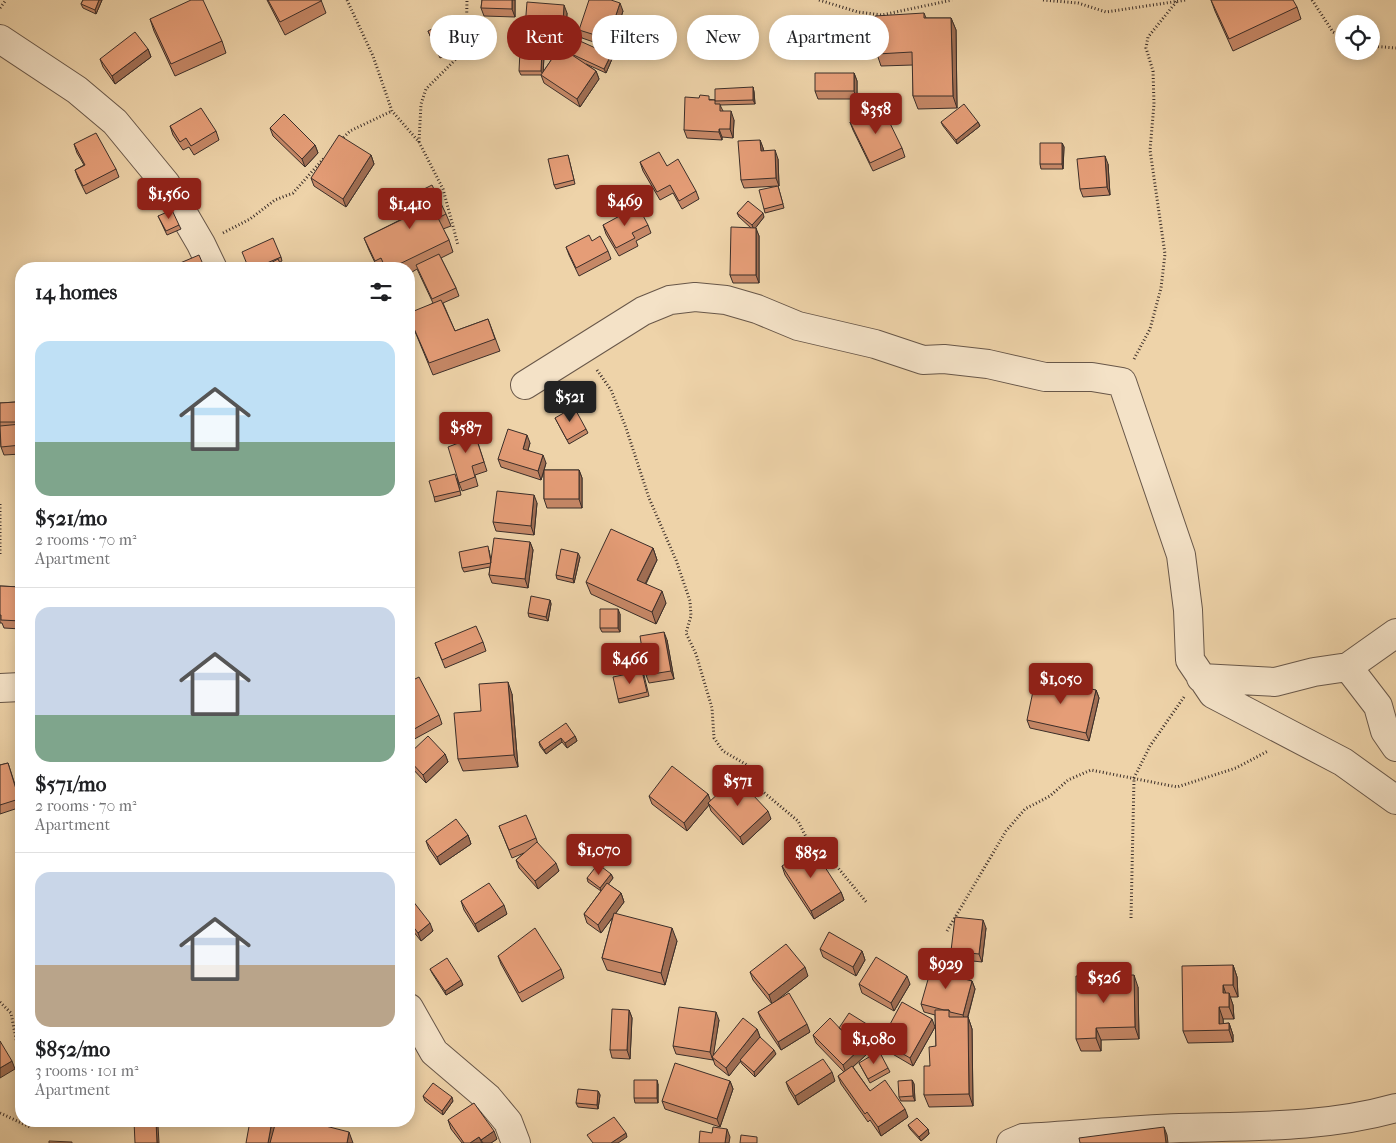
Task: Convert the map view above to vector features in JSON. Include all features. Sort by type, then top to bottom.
[{"type":"street","points":[[0,39],[77,90],[115,122],[166,184],[210,262]]},
{"type":"street","points":[[525,385],[643,312],[670,300],[695,297],[726,300],[756,309],[798,326],[875,344],[923,360],[962,361],[1013,368],[1045,377],[1092,377],[1122,382],[1180,554],[1188,610],[1190,660],[1201,678],[1213,694],[1343,762],[1396,800]]},
{"type":"street","points":[[1201,678],[1275,682],[1314,672],[1348,667],[1396,633]]},
{"type":"street","points":[[1348,667],[1378,706],[1385,731],[1396,747]]},
{"type":"street","points":[[0,688],[15,687]]},
{"type":"street","points":[[415,1019],[434,1052],[488,1098],[508,1122],[516,1143]]},
{"type":"street","points":[[1011,1143],[1024,1138],[1179,1128],[1255,1128],[1324,1122],[1365,1116],[1396,1108]]},
{"type":"path","points":[[0,8],[6,0]]},
{"type":"path","points":[[348,0],[373,56],[392,111],[419,142],[443,189],[458,245]]},
{"type":"path","points":[[419,142],[421,104],[426,89],[466,49],[467,0]]},
{"type":"path","points":[[819,0],[858,12],[882,15],[952,0]]},
{"type":"path","points":[[1043,0],[1078,3],[1106,12],[1186,0]]},
{"type":"path","points":[[1312,0],[1335,33]]},
{"type":"path","points":[[1122,382],[1150,329],[1161,288],[1165,254],[1150,150],[1154,104],[1153,71],[1146,48],[1148,37],[1177,1]]},
{"type":"path","points":[[1380,47],[1396,48]]},
{"type":"path","points":[[337,145],[350,131],[392,111]]},
{"type":"path","points":[[201,244],[250,219],[275,200],[293,193],[330,152]]},
{"type":"path","points":[[583,348],[611,390],[626,428],[649,498],[676,560],[690,601],[692,616],[686,633],[696,654],[712,708],[714,738],[723,751],[747,765],[756,776],[765,795],[798,821],[811,847],[834,863],[867,903]]},
{"type":"path","points":[[0,504],[0,554]]},
{"type":"path","points":[[1131,918],[1134,778],[1150,746],[1181,700],[1201,678]]},
{"type":"path","points":[[947,931],[1006,832],[1025,809],[1050,796],[1068,780],[1091,770],[1177,787],[1236,768],[1295,737]]},
{"type":"path","points":[[0,1002],[11,1014],[15,1034]]},
{"type":"path","points":[[0,1114],[15,1120]]},
{"type":"building","points":[[83,0],[99,0],[95,10],[81,4]]},
{"type":"building","points":[[191,0],[203,0],[222,41],[171,64],[150,19]]},
{"type":"building","points":[[268,0],[321,0],[321,1],[280,22]]},
{"type":"building","points":[[482,0],[512,0],[512,9],[481,8]]},
{"type":"building","points":[[589,0],[611,0],[620,3],[616,15],[592,15],[592,34],[582,31],[582,21]]},
{"type":"building","points":[[1211,0],[1293,0],[1297,7],[1229,39]]},
{"type":"building","points":[[527,2],[564,5],[563,15],[526,15]]},
{"type":"building","points":[[924,13],[924,18],[951,18],[953,96],[913,96],[912,52],[889,53],[889,15]]},
{"type":"building","points":[[135,32],[148,49],[112,76],[100,59]]},
{"type":"building","points":[[582,42],[592,46],[592,60],[608,60],[604,69],[582,59]]},
{"type":"building","points":[[520,60],[542,60],[541,71],[519,71]]},
{"type":"building","points":[[551,60],[580,60],[596,71],[577,99],[541,75]]},
{"type":"building","points":[[815,73],[854,73],[854,91],[815,91]]},
{"type":"building","points":[[753,87],[753,100],[715,101],[715,89]]},
{"type":"building","points":[[700,95],[709,96],[709,100],[715,100],[715,104],[720,104],[720,111],[731,111],[730,129],[719,129],[719,132],[684,130],[685,97],[699,98]]},
{"type":"building","points":[[964,104],[978,122],[956,140],[941,122]]},
{"type":"building","points":[[882,107],[902,148],[870,163],[850,122]]},
{"type":"building","points":[[201,108],[216,131],[191,146],[186,138],[180,142],[170,126]]},
{"type":"building","points":[[284,114],[315,145],[302,159],[270,128]]},
{"type":"building","points":[[96,133],[116,169],[83,186],[75,170],[85,165],[74,144]]},
{"type":"building","points":[[339,135],[371,155],[343,199],[311,178]]},
{"type":"building","points":[[760,140],[761,151],[775,150],[776,178],[741,180],[738,141]]},
{"type":"building","points":[[1040,143],[1062,143],[1062,164],[1040,164]]},
{"type":"building","points":[[659,152],[667,166],[678,159],[696,191],[679,201],[670,185],[657,192],[640,162]]},
{"type":"building","points":[[568,155],[574,180],[554,185],[548,159]]},
{"type":"building","points":[[1105,156],[1107,187],[1080,189],[1077,159]]},
{"type":"building","points":[[432,185],[446,214],[438,218],[449,240],[403,262],[383,262],[381,258],[375,261],[364,238],[405,218],[398,202]]},
{"type":"building","points":[[778,186],[783,204],[764,209],[759,190]]},
{"type":"building","points":[[748,201],[763,213],[752,225],[737,213]]},
{"type":"building","points":[[638,206],[648,225],[632,233],[635,238],[616,248],[603,225]]},
{"type":"building","points":[[172,210],[179,225],[166,231],[158,216]]},
{"type":"building","points":[[731,227],[756,228],[756,275],[730,275]]},
{"type":"building","points":[[589,235],[592,241],[600,236],[608,251],[576,268],[566,247]]},
{"type":"building","points":[[273,238],[281,257],[269,262],[246,262],[242,252]]},
{"type":"building","points":[[439,254],[456,288],[432,299],[416,265]]},
{"type":"building","points":[[199,255],[202,262],[182,262]]},
{"type":"building","points":[[441,300],[455,331],[488,319],[495,339],[429,363],[415,331],[415,311]]},
{"type":"building","points":[[15,402],[15,422],[0,422],[0,403]]},
{"type":"building","points":[[574,407],[586,429],[567,440],[555,418]]},
{"type":"building","points":[[15,425],[15,446],[1,447],[0,426]]},
{"type":"building","points":[[472,425],[484,462],[472,466],[475,477],[459,483],[448,447],[461,442],[457,430]]},
{"type":"building","points":[[508,429],[527,435],[523,449],[543,455],[538,471],[498,459]]},
{"type":"building","points":[[544,470],[579,470],[579,499],[544,499]]},
{"type":"building","points":[[455,474],[460,491],[434,497],[429,481]]},
{"type":"building","points":[[497,491],[534,495],[531,526],[493,522]]},
{"type":"building","points":[[611,529],[653,548],[637,580],[662,591],[652,612],[586,582]]},
{"type":"building","points":[[494,538],[530,542],[525,579],[489,575]]},
{"type":"building","points":[[488,546],[491,563],[462,568],[459,552]]},
{"type":"building","points":[[561,549],[578,553],[573,579],[556,575]]},
{"type":"building","points":[[0,586],[15,587],[15,621],[1,620]]},
{"type":"building","points":[[531,596],[550,600],[546,617],[528,613]]},
{"type":"building","points":[[600,609],[618,609],[618,628],[600,628]]},
{"type":"building","points":[[476,626],[483,642],[442,660],[435,643]]},
{"type":"building","points":[[664,632],[671,671],[646,675],[640,636]]},
{"type":"building","points":[[642,671],[647,692],[618,699],[613,677]]},
{"type":"building","points":[[419,677],[439,715],[415,729],[415,679]]},
{"type":"building","points":[[1036,677],[1096,690],[1086,733],[1027,720]]},
{"type":"building","points":[[508,682],[514,755],[458,759],[454,713],[481,711],[479,684]]},
{"type":"building","points":[[566,723],[575,736],[565,743],[561,738],[544,750],[539,742]]},
{"type":"building","points":[[428,736],[445,754],[423,775],[415,766],[415,748]]},
{"type":"building","points":[[8,763],[15,786],[15,800],[0,805],[0,765]]},
{"type":"building","points":[[672,766],[708,794],[684,823],[649,796]]},
{"type":"building","points":[[736,777],[768,811],[740,837],[708,803]]},
{"type":"building","points":[[526,815],[536,838],[509,850],[499,826]]},
{"type":"building","points":[[456,819],[468,835],[437,857],[426,841]]},
{"type":"building","points":[[537,842],[556,863],[535,881],[516,860]]},
{"type":"building","points":[[812,847],[841,892],[811,911],[782,866]]},
{"type":"building","points":[[598,864],[611,874],[600,888],[587,878]]},
{"type":"building","points":[[489,883],[504,905],[475,924],[461,901]]},
{"type":"building","points":[[607,883],[621,893],[598,925],[584,914]]},
{"type":"building","points":[[415,904],[430,923],[418,933],[415,929]]},
{"type":"building","points":[[614,913],[672,928],[661,973],[602,958]]},
{"type":"building","points":[[955,917],[983,920],[979,954],[951,951]]},
{"type":"building","points":[[535,928],[561,969],[519,993],[498,956]]},
{"type":"building","points":[[829,932],[862,951],[853,967],[820,949]]},
{"type":"building","points":[[786,944],[805,967],[769,995],[750,972]]},
{"type":"building","points":[[876,957],[907,976],[891,1003],[859,984]]},
{"type":"building","points":[[447,958],[461,980],[445,991],[430,969]]},
{"type":"building","points":[[933,962],[959,969],[957,977],[972,981],[963,1015],[921,1004]]},
{"type":"building","points":[[1233,965],[1233,985],[1223,985],[1223,993],[1229,993],[1229,1007],[1219,1007],[1219,1024],[1229,1023],[1229,1030],[1183,1031],[1182,966]]},
{"type":"building","points":[[1134,975],[1135,1027],[1096,1028],[1096,1038],[1076,1039],[1076,976]]},
{"type":"building","points":[[789,993],[807,1024],[778,1042],[758,1012]]},
{"type":"building","points":[[902,1002],[932,1019],[910,1058],[881,1041]]},
{"type":"building","points":[[679,1007],[716,1012],[710,1052],[673,1046]]},
{"type":"building","points":[[612,1009],[629,1010],[627,1050],[610,1050]]},
{"type":"building","points":[[935,1010],[949,1010],[949,1017],[968,1017],[969,1094],[924,1095],[924,1066],[930,1066],[929,1047],[936,1046]]},
{"type":"building","points":[[849,1013],[878,1031],[869,1046],[839,1028]]},
{"type":"building","points":[[743,1018],[757,1029],[726,1068],[712,1057]]},
{"type":"building","points":[[830,1018],[848,1037],[850,1034],[863,1046],[843,1065],[813,1035]]},
{"type":"building","points":[[760,1037],[774,1050],[754,1072],[740,1060]]},
{"type":"building","points":[[0,1041],[12,1061],[0,1068]]},
{"type":"building","points":[[879,1051],[888,1068],[868,1079],[859,1063]]},
{"type":"building","points":[[823,1059],[832,1072],[795,1096],[786,1082]]},
{"type":"building","points":[[675,1063],[730,1081],[717,1119],[662,1101]]},
{"type":"building","points":[[852,1066],[870,1091],[885,1080],[905,1109],[878,1127],[867,1112],[865,1114],[838,1076]]},
{"type":"building","points":[[634,1080],[657,1080],[657,1098],[634,1098]]},
{"type":"building","points":[[912,1080],[913,1096],[899,1097],[898,1081]]},
{"type":"building","points":[[433,1083],[452,1097],[442,1111],[423,1096]]},
{"type":"building","points":[[578,1089],[598,1091],[597,1105],[576,1103]]},
{"type":"building","points":[[474,1103],[494,1131],[481,1140],[479,1137],[470,1143],[464,1143],[448,1120]]},
{"type":"building","points":[[614,1117],[626,1133],[611,1143],[593,1143],[587,1135]]},
{"type":"building","points":[[917,1118],[928,1129],[919,1137],[908,1125]]},
{"type":"building","points":[[134,1127],[156,1127],[157,1143],[135,1143]]},
{"type":"building","points":[[249,1127],[271,1127],[268,1143],[246,1143]]},
{"type":"building","points":[[274,1127],[329,1127],[349,1132],[347,1143],[270,1143]]},
{"type":"building","points":[[713,1127],[727,1129],[725,1143],[699,1143],[700,1131],[712,1133]]},
{"type":"building","points":[[1164,1127],[1166,1143],[1080,1143],[1079,1138]]},
{"type":"building","points":[[741,1135],[757,1137],[757,1143],[740,1143]]},
{"type":"building","points":[[49,1141],[72,1142],[72,1143],[49,1143]]}]
